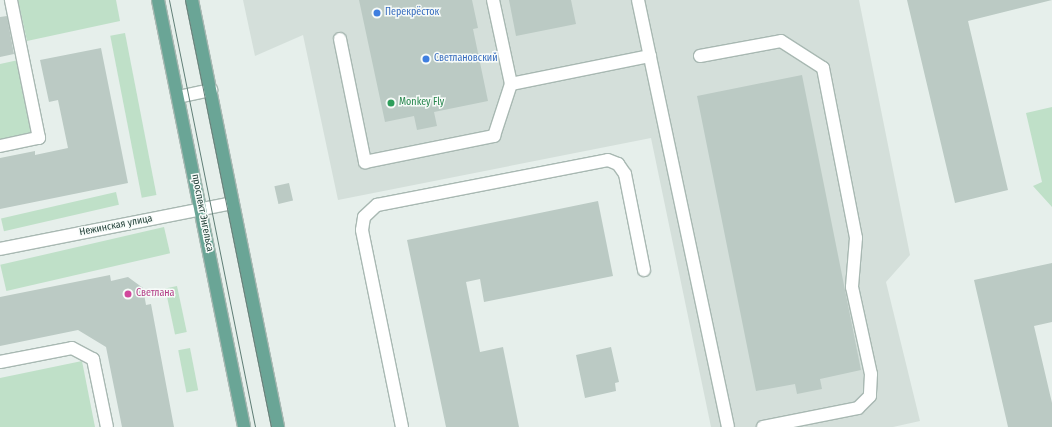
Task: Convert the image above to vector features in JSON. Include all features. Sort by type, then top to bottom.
[{"type":"main road","name":"проспект Энгельса","points":[[158,0],[244,427]]},
{"type":"main road","points":[[192,0],[278,427]]},
{"type":"street","points":[[0,146],[39,138],[11,0]]},
{"type":"street","points":[[340,39],[365,162],[494,136],[511,84],[493,0]]},
{"type":"street","points":[[638,0],[728,427]]},
{"type":"street","points":[[700,56],[781,41],[823,68],[856,238],[852,287],[871,374],[870,396],[858,408],[763,427]]},
{"type":"street","points":[[511,84],[650,56]]},
{"type":"street","points":[[178,97],[210,90]]},
{"type":"street","points":[[402,427],[362,230],[364,217],[377,205],[608,160],[618,164],[625,174],[644,270]]},
{"type":"street","name":"Нежинская улица","points":[[0,249],[233,203]]},
{"type":"street","points":[[0,362],[72,348],[93,358],[107,427]]},
{"type":"shaded area","points":[[243,0],[859,0],[910,255],[886,282],[920,421],[893,427],[711,427],[651,138],[338,200],[303,35],[255,56]]},
{"type":"green space","points":[[18,0],[116,0],[120,21],[27,41]]},
{"type":"green space","points":[[125,33],[156,195],[142,198],[110,36]]},
{"type":"green space","points":[[23,59],[39,138],[0,146],[0,64]]},
{"type":"green space","points":[[1052,107],[1052,207],[1033,186],[1042,182],[1026,113]]},
{"type":"green space","points":[[116,192],[119,205],[4,231],[1,219]]},
{"type":"green space","points":[[164,227],[170,253],[6,291],[0,265]]},
{"type":"green space","points":[[177,286],[187,332],[175,334],[165,288]]},
{"type":"green space","points":[[190,348],[198,390],[186,392],[178,350]]},
{"type":"green space","points":[[82,361],[95,427],[0,427],[0,378]]},
{"type":"building","name":"Светлановский","points":[[359,0],[472,0],[478,28],[473,29],[488,101],[434,112],[437,126],[417,130],[414,116],[385,122]]},
{"type":"building","points":[[509,0],[571,0],[576,24],[516,36]]},
{"type":"building","points":[[907,0],[1052,0],[968,21],[1008,190],[955,203]]},
{"type":"building","points":[[7,16],[14,54],[0,57],[0,17]]},
{"type":"building","points":[[101,48],[128,183],[0,209],[0,158],[35,151],[35,155],[68,148],[58,100],[49,102],[40,60]]},
{"type":"building","points":[[802,75],[861,370],[820,379],[822,389],[797,394],[795,384],[756,391],[697,96]]},
{"type":"building","points":[[289,183],[293,201],[278,204],[274,186]]},
{"type":"building","points":[[598,201],[613,276],[484,302],[480,279],[466,282],[480,352],[503,347],[519,427],[446,427],[407,240]]},
{"type":"building","points":[[1052,263],[1052,322],[1034,326],[1052,403],[1052,427],[1008,427],[974,280]]},
{"type":"building","points":[[110,275],[111,281],[128,277],[143,288],[146,305],[151,304],[174,427],[122,427],[106,347],[78,330],[0,346],[0,297]]},
{"type":"building","points":[[611,347],[619,382],[615,383],[616,391],[585,398],[576,355]]},
{"type":"tram line","points":[[169,0],[255,427]]},
{"type":"tram line","points":[[185,0],[271,427]]},
{"type":"place","name":"Перекрёсток","points":[[377,13]]},
{"type":"place","name":"Светлановский","points":[[426,59]]},
{"type":"place","name":"Monkey Fly","points":[[391,103]]},
{"type":"place","name":"Светлана","points":[[128,294]]}]
